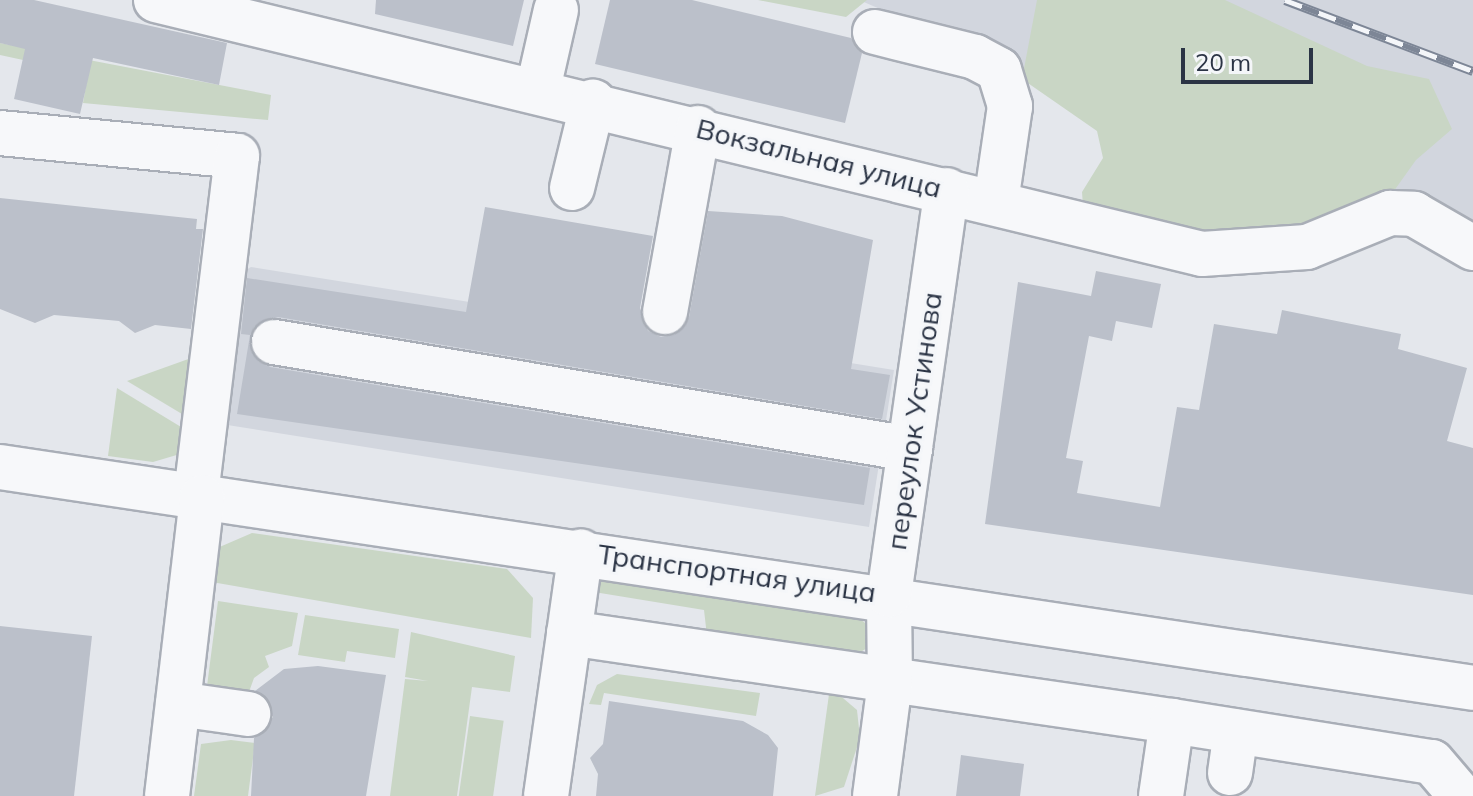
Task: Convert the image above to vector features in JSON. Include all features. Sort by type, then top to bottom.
[{"type":"street","name":"Вокзальная улица","points":[[162,1],[593,102],[1202,254],[1307,247],[1390,213],[1414,214],[1473,248]]},
{"type":"street","points":[[538,89],[556,10]]},
{"type":"street","points":[[875,32],[975,57],[999,70],[1010,106],[996,202]]},
{"type":"street","points":[[572,188],[593,102]]},
{"type":"street","points":[[665,312],[698,128]]},
{"type":"street","points":[[0,133],[237,156],[167,796]]},
{"type":"street","name":"переулок Устинова","points":[[875,796],[890,682],[889,595],[947,190]]},
{"type":"street","points":[[274,342],[910,449]]},
{"type":"street","name":"Транспортная улица","points":[[0,467],[889,595],[1473,688]]},
{"type":"street","points":[[546,796],[581,551]]},
{"type":"street","points":[[569,633],[1432,762],[1461,796]]},
{"type":"street","points":[[178,704],[248,714]]},
{"type":"street","points":[[1161,796],[1172,721]]},
{"type":"street","points":[[1230,773],[1236,731]]},
{"type":"shaded area","points":[[859,0],[1473,0],[1473,242],[1296,186]]},
{"type":"shaded area","points":[[251,267],[894,370],[869,527],[221,424],[241,273]]},
{"type":"green space","points":[[758,0],[867,0],[846,17]]},
{"type":"green space","points":[[1037,0],[1225,0],[1367,66],[1429,79],[1452,129],[1416,160],[1371,223],[1183,235],[1083,206],[1082,192],[1103,158],[1097,131],[1022,79]]},
{"type":"green space","points":[[0,43],[271,95],[268,120],[83,103],[88,74],[0,55]]},
{"type":"green space","points":[[194,357],[187,417],[127,381]]},
{"type":"green space","points":[[117,388],[186,430],[180,454],[153,462],[108,456]]},
{"type":"green space","points":[[252,533],[507,569],[533,598],[531,638],[206,581],[215,549]]},
{"type":"green space","points":[[596,579],[856,616],[869,626],[869,647],[857,654],[707,636],[704,610],[594,592]]},
{"type":"green space","points":[[218,601],[298,613],[292,646],[265,656],[269,667],[254,678],[245,703],[207,686]]},
{"type":"green space","points":[[305,615],[399,629],[395,658],[347,651],[345,662],[298,655]]},
{"type":"green space","points":[[411,632],[515,656],[510,692],[472,687],[457,796],[390,796],[405,679],[428,681],[405,677]]},
{"type":"green space","points":[[617,674],[760,693],[756,716],[604,693],[601,705],[589,704],[597,685]]},
{"type":"green space","points":[[830,687],[857,710],[860,738],[844,787],[815,796]]},
{"type":"green space","points":[[470,716],[504,721],[493,796],[459,796]]},
{"type":"green space","points":[[231,740],[255,743],[248,796],[194,796],[201,744]]},
{"type":"building","points":[[0,0],[34,0],[227,43],[219,85],[93,58],[80,114],[14,99],[25,49],[0,43]]},
{"type":"building","points":[[376,0],[524,0],[513,46],[375,14]]},
{"type":"building","points":[[610,0],[692,0],[851,38],[862,53],[845,123],[595,64]]},
{"type":"building","points":[[0,198],[197,219],[196,229],[203,229],[191,329],[155,325],[135,333],[119,321],[54,315],[35,323],[0,309]]},
{"type":"building","points":[[485,207],[653,236],[640,308],[648,331],[661,337],[674,335],[689,317],[708,211],[782,216],[873,240],[851,369],[890,375],[882,419],[278,317],[254,327],[251,351],[270,367],[870,468],[864,505],[237,414],[250,335],[241,334],[247,278],[466,312]]},
{"type":"building","points":[[1096,271],[1161,284],[1152,328],[1116,321],[1112,341],[1089,336],[1066,458],[1083,461],[1077,493],[1160,507],[1177,407],[1199,410],[1214,324],[1277,334],[1282,310],[1401,334],[1398,349],[1467,368],[1447,441],[1473,448],[1473,595],[985,524],[1018,282],[1091,296]]},
{"type":"building","points":[[0,626],[92,636],[74,796],[0,796]]},
{"type":"building","points":[[318,666],[386,675],[366,796],[251,796],[254,738],[273,717],[255,691],[284,669]]},
{"type":"building","points":[[609,701],[743,721],[768,735],[778,748],[773,796],[596,796],[598,774],[590,758],[603,744]]},
{"type":"building","points":[[961,755],[1024,764],[1020,796],[956,796]]},
{"type":"railway","points":[[1285,0],[1473,71]]}]
